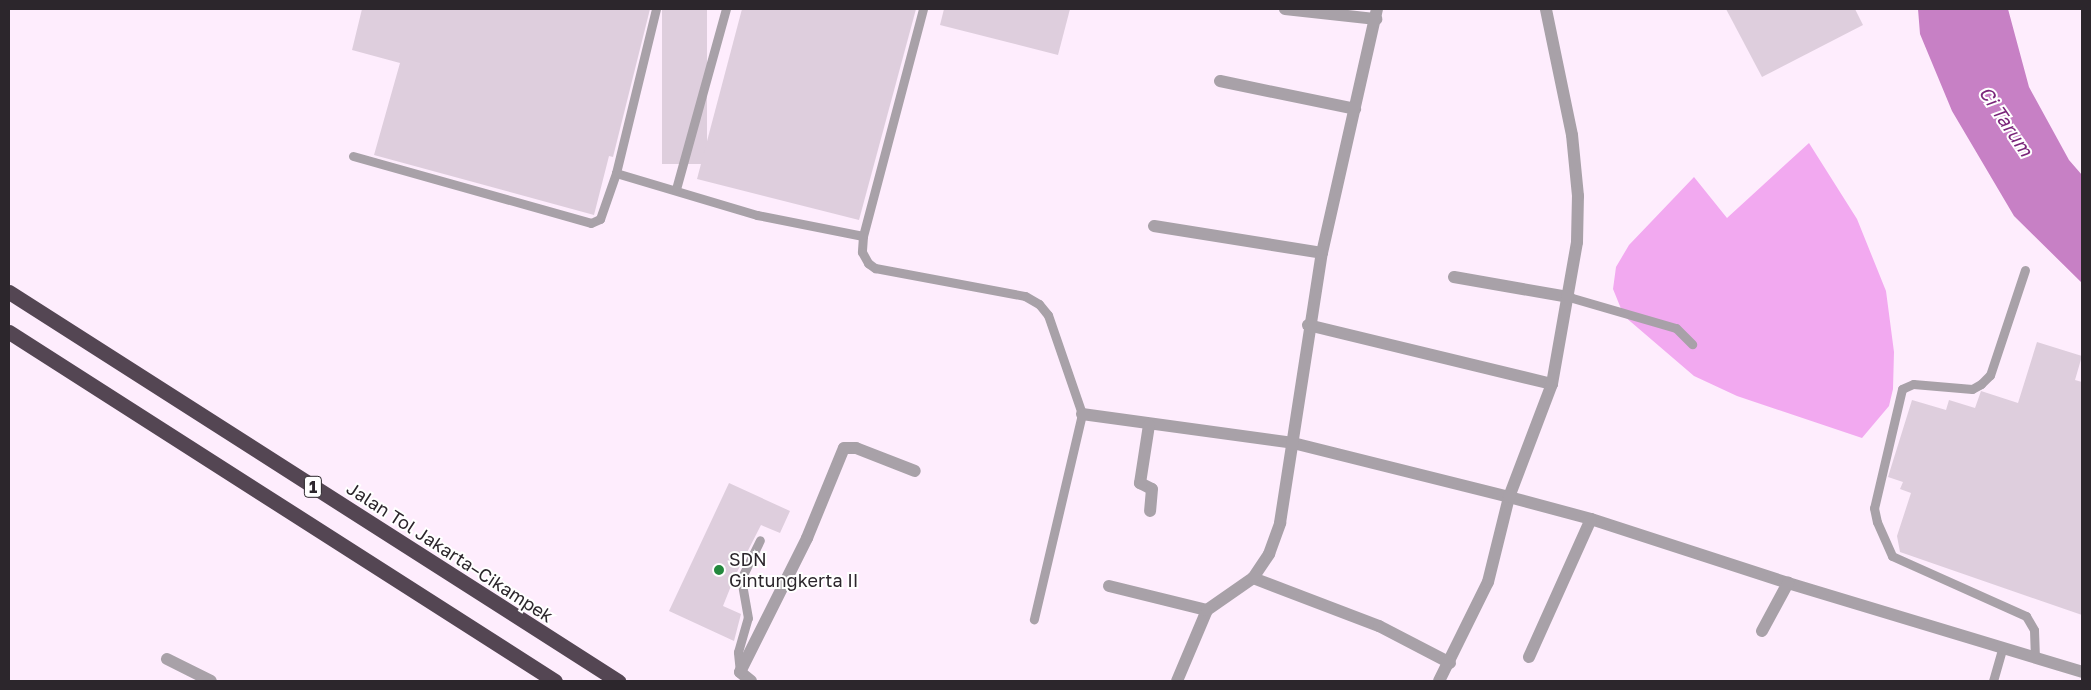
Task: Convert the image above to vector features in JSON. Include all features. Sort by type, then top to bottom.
[{"type":"highway","name":"Jalan Tol Jakarta–Cikampek","points":[[9,292],[618,681]]},
{"type":"highway","name":"1","points":[[9,332],[555,681]]},
{"type":"street","points":[[1177,681],[1207,610],[1253,578],[1269,554],[1280,523],[1293,442],[1308,325],[1322,253],[1376,14],[1285,9]]},
{"type":"street","points":[[1439,681],[1450,663],[1488,582],[1509,497],[1552,384],[1577,242],[1578,196],[1572,135],[1546,9]]},
{"type":"street","points":[[1220,81],[1355,109]]},
{"type":"street","points":[[1154,226],[1322,253]]},
{"type":"street","points":[[1454,277],[1568,297]]},
{"type":"street","points":[[1308,325],[1552,384]]},
{"type":"street","points":[[1082,414],[1149,425],[1293,442],[1509,497],[1591,519],[1788,583],[2082,672]]},
{"type":"street","points":[[1149,425],[1140,482],[1152,489],[1150,511]]},
{"type":"street","points":[[751,681],[740,672],[807,538],[844,448],[856,448],[915,471]]},
{"type":"street","points":[[1529,657],[1591,519]]},
{"type":"street","points":[[1253,578],[1378,626],[1450,663]]},
{"type":"street","points":[[1762,631],[1788,583]]},
{"type":"street","points":[[1109,586],[1207,610]]},
{"type":"street","points":[[167,659],[211,681]]},
{"type":"lane","points":[[353,156],[591,223],[600,219],[616,173],[656,9]]},
{"type":"lane","points":[[676,189],[726,9]]},
{"type":"lane","points":[[924,9],[863,236],[862,252],[868,263],[875,268],[1025,296],[1039,304],[1048,315],[1082,414],[1034,619]]},
{"type":"lane","points":[[616,173],[676,189],[757,215],[863,236]]},
{"type":"lane","points":[[2025,270],[1990,376],[1981,384],[1972,388],[1913,384],[1902,389],[1874,508],[1877,522],[1892,556],[2026,616],[2034,630],[2035,657]]},
{"type":"lane","points":[[1568,297],[1624,316],[1647,318],[1669,326],[1692,344]]},
{"type":"lane","points":[[740,672],[738,652],[748,618],[742,579],[760,540]]},
{"type":"lane","points":[[1993,681],[2004,647]]},
{"type":"shaded area","points":[[1809,143],[1857,219],[1886,291],[1894,352],[1893,389],[1889,406],[1862,438],[1737,396],[1694,376],[1624,316],[1613,289],[1616,267],[1629,245],[1694,177],[1727,218]]},
{"type":"water","name":"Ci Tarum","points":[[1918,9],[2008,9],[2029,87],[2069,160],[2082,175],[2082,283],[2014,216],[1952,111],[1920,34]]},
{"type":"building","points":[[362,9],[650,9],[613,157],[609,156],[594,215],[374,155],[400,63],[352,50]]},
{"type":"building","points":[[662,9],[707,9],[707,164],[662,164]]},
{"type":"building","points":[[742,9],[916,9],[859,220],[697,179]]},
{"type":"building","points":[[944,9],[1070,9],[1058,55],[940,25]]},
{"type":"building","points":[[1726,9],[1855,9],[1863,25],[1762,77]]},
{"type":"building","points":[[2037,342],[2082,356],[2075,380],[2082,382],[2082,615],[1900,552],[1897,536],[1911,493],[1900,489],[1903,482],[1888,477],[1912,400],[1946,410],[1949,400],[1975,408],[1981,391],[2018,403]]},
{"type":"building","name":"SDN Gintungkerta II","points":[[729,483],[790,511],[780,533],[761,525],[735,576],[723,606],[741,614],[734,641],[669,611]]},
{"type":"place","name":"SDN Gintungkerta II","points":[[719,570]]}]
